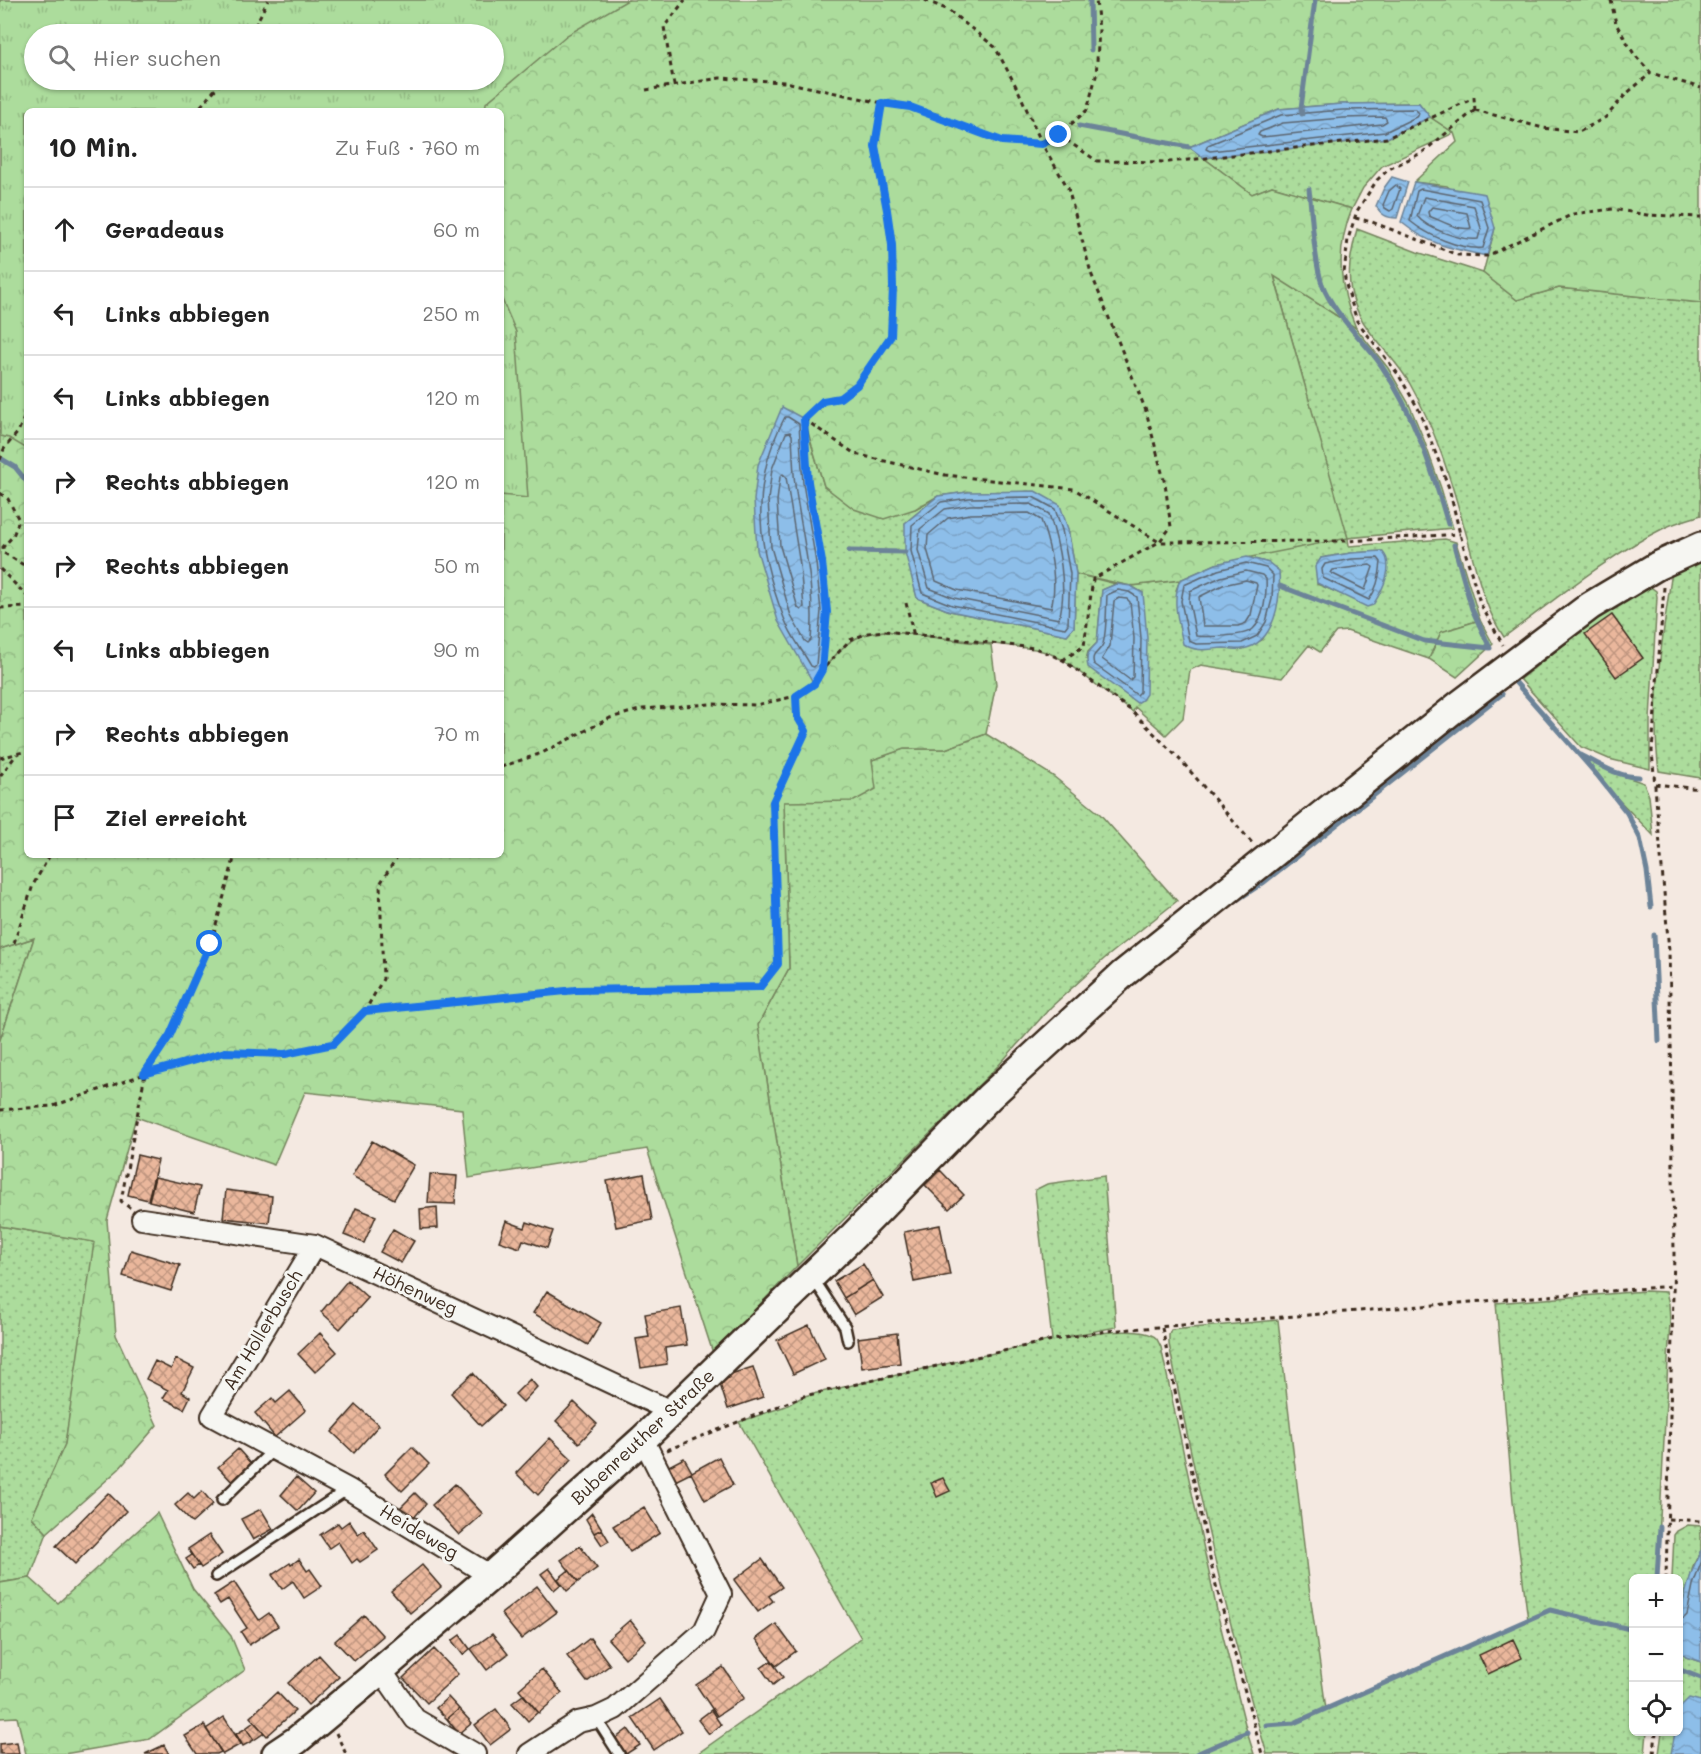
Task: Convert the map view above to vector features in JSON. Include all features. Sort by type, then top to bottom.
[{"type":"street","name":"Bubenreuther Straße","points":[[276,1754],[297,1740],[647,1447],[673,1412],[812,1276],[989,1097],[1123,974],[1459,705],[1590,606],[1657,566],[1701,546]]},
{"type":"street","name":"Höhenweg","points":[[142,1219],[315,1245],[673,1412]]},
{"type":"street","name":"Am Hollerbusch","points":[[212,1416],[315,1245]]},
{"type":"street","name":"Heideweg","points":[[212,1416],[348,1489],[491,1576]]},
{"type":"street","points":[[529,1754],[578,1722],[596,1718],[615,1709],[704,1631],[721,1594],[647,1447]]},
{"type":"street","points":[[381,1670],[415,1719],[475,1754]]},
{"type":"lane","points":[[812,1276],[845,1327],[848,1341]]},
{"type":"lane","points":[[222,1500],[274,1449]]},
{"type":"lane","points":[[216,1576],[348,1489]]},
{"type":"lane","points":[[596,1718],[619,1754]]},
{"type":"path","points":[[256,24],[268,0]]},
{"type":"path","points":[[674,84],[664,27],[685,0]]},
{"type":"path","points":[[925,0],[948,10],[995,47],[1019,92],[1042,144],[1068,188],[1091,273],[1146,411],[1165,484],[1171,527],[1159,542],[1093,579],[1084,646],[1063,660]]},
{"type":"path","points":[[646,90],[720,78],[785,82],[910,107],[1002,141],[1042,144],[1059,135],[1087,110],[1096,76],[1099,30],[1096,0]]},
{"type":"path","points":[[1611,0],[1616,24],[1634,54],[1651,73],[1701,88]]},
{"type":"path","points":[[1475,110],[1543,128],[1578,132],[1606,117],[1626,94],[1651,73]]},
{"type":"path","points":[[198,108],[214,90]]},
{"type":"path","points":[[1059,135],[1097,161],[1169,162],[1387,138],[1474,98],[1475,110]]},
{"type":"path","points":[[804,419],[823,401],[840,398],[857,385],[891,336],[892,245],[875,146],[882,103]]},
{"type":"path","points":[[1475,110],[1423,152],[1389,169],[1372,187],[1357,211],[1348,239],[1344,273],[1357,321],[1398,374],[1419,410],[1449,488],[1480,603],[1499,640],[1508,651]]},
{"type":"path","points":[[1355,218],[1372,222],[1458,255],[1487,256],[1573,214],[1612,209],[1647,215],[1701,217]]},
{"type":"path","points":[[0,460],[4,449],[18,432],[24,418]]},
{"type":"path","points":[[804,419],[855,454],[945,475],[1074,489],[1159,542],[1348,542],[1460,534]]},
{"type":"path","points":[[804,419],[808,482],[822,562],[827,612],[822,670]]},
{"type":"path","points":[[0,493],[8,500],[19,520],[14,536],[3,547],[4,553],[24,565]]},
{"type":"path","points":[[1657,566],[1664,582],[1653,741],[1669,951],[1673,1286],[1666,1574]]},
{"type":"path","points":[[0,569],[24,593]]},
{"type":"path","points":[[906,603],[914,636]]},
{"type":"path","points":[[0,608],[24,607]]},
{"type":"path","points":[[504,766],[542,753],[609,718],[643,709],[710,704],[756,705],[796,696],[814,684],[822,670],[850,640],[868,633],[885,631],[1035,648],[1063,660],[1133,712],[1184,764],[1256,848]]},
{"type":"path","points":[[365,1011],[576,990],[760,987],[778,964],[773,802],[806,731],[797,716],[796,696]]},
{"type":"path","points":[[0,758],[24,752]]},
{"type":"path","points":[[0,776],[17,754]]},
{"type":"path","points":[[1655,784],[1701,789]]},
{"type":"path","points":[[14,943],[33,885],[48,858]]},
{"type":"path","points":[[142,1219],[120,1201],[144,1074],[170,1035],[210,944],[234,858]]},
{"type":"path","points":[[0,1110],[53,1106],[144,1074],[225,1052],[285,1054],[333,1044],[365,1011],[383,979],[381,884],[396,858]]},
{"type":"path","points":[[647,1447],[804,1396],[1052,1340],[1107,1331],[1673,1286]]},
{"type":"path","points":[[1162,1328],[1214,1578],[1262,1754]]},
{"type":"path","points":[[1668,1519],[1701,1521]]},
{"type":"path","points":[[1654,1754],[1656,1736]]},
{"type":"green space","points":[[0,0],[1701,0],[1701,303],[1559,288],[1517,300],[1483,273],[1495,228],[1447,186],[1414,182],[1457,142],[1454,133],[1430,117],[1419,103],[1342,104],[1279,109],[1189,147],[1252,194],[1272,186],[1352,209],[1343,240],[1341,269],[1346,298],[1356,328],[1274,276],[1348,538],[1216,564],[1180,580],[1131,586],[1076,574],[1068,529],[968,492],[938,496],[915,509],[884,519],[854,509],[824,486],[804,419],[814,683],[836,655],[851,641],[860,636],[885,631],[991,645],[996,684],[986,734],[945,749],[904,749],[872,760],[876,789],[854,801],[784,802],[789,968],[758,1025],[797,1266],[713,1353],[647,1149],[469,1178],[462,1109],[305,1092],[274,1165],[136,1117],[107,1220],[116,1335],[157,1425],[119,1469],[47,1533],[32,1517],[65,1444],[94,1242],[0,1226],[0,1040],[34,938],[0,949]]},
{"type":"green space","points":[[0,0],[628,0],[567,35],[504,88],[504,24],[24,24],[24,90],[501,90],[486,103],[485,108],[24,108],[24,447],[9,438],[0,436]]},
{"type":"green space","points":[[1430,117],[1454,133],[1382,166],[1363,188],[1352,209],[1272,186],[1252,194],[1204,158],[1387,138]]},
{"type":"green space","points":[[1357,229],[1417,252],[1483,273],[1517,300],[1559,288],[1701,303],[1701,515],[1666,527],[1623,551],[1504,637],[1485,598],[1460,511],[1428,419],[1410,384],[1365,324],[1354,302],[1349,274]]},
{"type":"green space","points":[[1274,275],[1356,328],[1388,368],[1409,404],[1424,440],[1453,528],[1348,538],[1349,546],[1445,539],[1456,542],[1480,620],[1441,632],[1429,659],[1347,631],[1336,632],[1320,652],[1309,645],[1282,678],[1201,665],[1190,670],[1183,718],[1166,735],[1135,707],[1133,712],[1063,660],[1035,649],[885,631],[855,638],[842,648],[822,670],[827,612],[822,562],[809,482],[804,419],[824,486],[915,509],[938,496],[905,523],[917,598],[950,611],[1067,635],[1074,627],[1076,574],[1116,584],[1102,590],[1097,643],[1088,652],[1086,660],[1143,593],[1131,586],[1180,580],[1176,590],[1226,648],[1243,649],[1262,640],[1271,625],[1278,600],[1269,563],[1247,557],[1347,538]],"holes":[[[1382,551],[1341,594],[1317,584],[1321,558]]]},
{"type":"green space","points":[[504,304],[516,332],[528,498],[504,495]]},
{"type":"green space","points":[[1701,556],[1701,778],[1659,771],[1656,721],[1659,671],[1672,571]]},
{"type":"green space","points":[[1649,586],[1656,591],[1657,597],[1650,719],[1650,769],[1609,759],[1581,747],[1520,679],[1609,610]]},
{"type":"green space","points":[[1480,620],[1493,644],[1457,677],[1429,659],[1441,632]]},
{"type":"green space","points":[[986,734],[1053,776],[1100,814],[1177,901],[1104,959],[1051,1007],[998,1066],[797,1266],[758,1025],[789,968],[784,801],[854,800],[872,760],[903,749],[945,749]]},
{"type":"green space","points":[[1577,752],[1618,774],[1644,783],[1649,796],[1653,835],[1614,795]]},
{"type":"green space","points":[[34,938],[0,1040],[0,949]]},
{"type":"green space","points":[[1104,1176],[1116,1327],[1065,1337],[1126,1331],[1138,1332],[1156,1338],[1161,1347],[1219,1620],[1254,1754],[697,1754],[861,1638],[739,1422],[786,1406],[804,1396],[1052,1340],[1035,1190],[1047,1184]]},
{"type":"green space","points":[[0,1226],[95,1242],[65,1445],[32,1517],[47,1533],[30,1578],[0,1583]]},
{"type":"green space","points":[[1645,1291],[1666,1292],[1670,1321],[1657,1574],[1629,1574],[1629,1736],[1647,1736],[1645,1754],[1267,1754],[1238,1652],[1201,1499],[1169,1344],[1171,1330],[1278,1320],[1308,1580],[1326,1709],[1528,1620],[1513,1501],[1496,1303]]},
{"type":"green space","points":[[157,1513],[193,1589],[231,1636],[245,1670],[150,1739],[64,1754],[26,1754],[17,1717],[0,1718],[0,1583],[30,1578],[58,1603]]},
{"type":"green space","points":[[1688,1525],[1701,1526],[1701,1550],[1693,1566],[1683,1609],[1683,1574],[1672,1574],[1674,1535]]},
{"type":"green space","points":[[1683,1654],[1686,1657],[1701,1662],[1701,1754],[1659,1754],[1661,1736],[1683,1736]]},
{"type":"water","points":[[1419,103],[1430,117],[1387,138],[1204,158],[1189,147],[1279,109],[1342,104]]},
{"type":"water","points":[[1392,177],[1408,182],[1397,218],[1385,215],[1376,206]]},
{"type":"water","points":[[1414,182],[1485,194],[1495,228],[1487,256],[1432,241],[1401,222]]},
{"type":"water","points":[[782,407],[804,419],[809,482],[822,562],[827,612],[822,670],[814,684],[778,621],[757,550],[754,500],[758,465]]},
{"type":"water","points":[[1035,491],[1060,505],[1068,529],[1076,574],[1074,627],[1067,635],[950,611],[917,598],[905,552],[905,523],[938,496],[968,492]]},
{"type":"water","points":[[1382,551],[1388,566],[1382,590],[1373,605],[1367,607],[1317,583],[1315,567],[1321,558]]},
{"type":"water","points":[[1247,557],[1269,563],[1279,571],[1277,606],[1269,629],[1253,645],[1240,649],[1208,650],[1183,644],[1176,604],[1180,580],[1216,564]]},
{"type":"water","points":[[1116,584],[1131,586],[1143,593],[1147,638],[1146,694],[1137,703],[1088,667],[1087,663],[1088,654],[1097,643],[1102,590]]},
{"type":"water","points":[[1701,1550],[1701,1662],[1683,1654],[1683,1601]]},
{"type":"water","points":[[1689,1698],[1701,1701],[1701,1754],[1671,1754],[1674,1736],[1683,1736],[1683,1704]]},
{"type":"building","points":[[1612,615],[1643,658],[1616,677],[1585,634]]},
{"type":"building","points":[[372,1141],[414,1165],[394,1199],[352,1176]]},
{"type":"building","points":[[137,1155],[158,1160],[148,1200],[128,1195]]},
{"type":"building","points":[[940,1170],[964,1195],[949,1209],[925,1185]]},
{"type":"building","points":[[430,1174],[457,1176],[455,1204],[428,1203]]},
{"type":"building","points":[[644,1174],[652,1220],[616,1227],[607,1181]]},
{"type":"building","points":[[155,1177],[200,1187],[194,1212],[149,1201]]},
{"type":"building","points":[[226,1190],[272,1196],[269,1223],[223,1218]]},
{"type":"building","points":[[437,1207],[438,1228],[421,1229],[420,1209]]},
{"type":"building","points":[[356,1208],[376,1216],[364,1243],[344,1235]]},
{"type":"building","points":[[506,1221],[525,1228],[527,1222],[553,1231],[547,1248],[523,1240],[520,1248],[499,1241]]},
{"type":"building","points":[[940,1225],[950,1275],[914,1282],[904,1232]]},
{"type":"building","points":[[393,1229],[414,1241],[401,1263],[380,1252]]},
{"type":"building","points":[[131,1250],[180,1265],[171,1291],[123,1276]]},
{"type":"building","points":[[863,1264],[873,1280],[844,1298],[834,1281]]},
{"type":"building","points":[[348,1280],[368,1298],[340,1329],[321,1312]]},
{"type":"building","points":[[873,1280],[883,1297],[854,1315],[844,1298]]},
{"type":"building","points":[[547,1291],[601,1323],[588,1345],[533,1313]]},
{"type":"building","points":[[681,1308],[687,1345],[665,1348],[667,1364],[641,1368],[636,1339],[649,1337],[645,1314]]},
{"type":"building","points":[[809,1325],[825,1359],[793,1374],[777,1340]]},
{"type":"building","points":[[320,1333],[337,1352],[315,1372],[298,1354]]},
{"type":"building","points":[[897,1333],[900,1363],[862,1368],[858,1338]]},
{"type":"building","points":[[176,1359],[194,1368],[182,1392],[190,1397],[184,1409],[163,1398],[168,1390],[146,1379],[155,1361],[171,1369]]},
{"type":"building","points":[[753,1367],[763,1397],[728,1409],[718,1378]]},
{"type":"building","points":[[473,1373],[503,1406],[481,1426],[451,1393]]},
{"type":"building","points":[[530,1379],[537,1387],[523,1402],[515,1394]]},
{"type":"building","points":[[290,1391],[306,1410],[275,1437],[255,1413],[272,1398],[276,1403]]},
{"type":"building","points":[[574,1402],[597,1424],[579,1443],[556,1421]]},
{"type":"building","points":[[356,1405],[379,1425],[354,1453],[332,1432]]},
{"type":"building","points":[[550,1438],[572,1459],[538,1495],[516,1473]]},
{"type":"building","points":[[412,1447],[429,1464],[402,1491],[385,1474]]},
{"type":"building","points":[[238,1449],[253,1466],[234,1484],[218,1467]]},
{"type":"building","points":[[719,1457],[733,1485],[705,1500],[691,1473],[673,1482],[665,1468],[684,1458],[692,1472]]},
{"type":"building","points":[[296,1477],[314,1493],[298,1511],[281,1495]]},
{"type":"building","points":[[943,1478],[950,1491],[937,1497],[931,1483]]},
{"type":"building","points":[[455,1484],[483,1514],[459,1535],[432,1505]]},
{"type":"building","points":[[202,1491],[213,1504],[192,1523],[175,1505],[188,1493],[194,1499]]},
{"type":"building","points":[[108,1493],[126,1511],[75,1564],[56,1546]]},
{"type":"building","points":[[415,1493],[426,1504],[410,1522],[398,1510]]},
{"type":"building","points":[[644,1507],[660,1533],[630,1552],[613,1526]]},
{"type":"building","points":[[261,1509],[273,1529],[253,1540],[241,1519]]},
{"type":"building","points":[[592,1513],[602,1529],[594,1533],[586,1519]]},
{"type":"building","points":[[349,1521],[358,1534],[364,1530],[378,1550],[360,1562],[357,1559],[352,1563],[338,1542],[329,1548],[320,1535],[338,1523],[341,1527]]},
{"type":"building","points":[[602,1529],[609,1541],[602,1545],[594,1533]]},
{"type":"building","points":[[209,1535],[222,1554],[201,1568],[188,1549]]},
{"type":"building","points":[[580,1546],[597,1568],[578,1582],[561,1560]]},
{"type":"building","points":[[192,1555],[199,1565],[193,1569],[186,1559]]},
{"type":"building","points":[[299,1559],[307,1571],[310,1569],[322,1586],[304,1598],[293,1581],[282,1589],[272,1575]]},
{"type":"building","points":[[762,1559],[782,1587],[769,1596],[773,1601],[758,1612],[734,1580]]},
{"type":"building","points":[[422,1565],[441,1587],[410,1613],[391,1591]]},
{"type":"building","points":[[549,1568],[561,1584],[554,1590],[541,1574]]},
{"type":"building","points":[[569,1570],[578,1582],[567,1591],[558,1579]]},
{"type":"building","points":[[234,1582],[259,1620],[269,1613],[278,1626],[249,1645],[241,1632],[247,1628],[228,1599],[220,1604],[214,1595]]},
{"type":"building","points":[[537,1586],[557,1612],[521,1639],[501,1614]]},
{"type":"building","points":[[364,1615],[383,1636],[354,1661],[335,1641]]},
{"type":"building","points":[[630,1620],[646,1640],[625,1658],[608,1639]]},
{"type":"building","points":[[776,1624],[796,1651],[776,1666],[756,1639]]},
{"type":"building","points":[[492,1634],[508,1654],[487,1670],[471,1649]]},
{"type":"building","points":[[460,1635],[470,1649],[463,1655],[452,1641]]},
{"type":"building","points":[[590,1638],[610,1665],[587,1682],[567,1656]]},
{"type":"building","points":[[1513,1639],[1522,1658],[1488,1674],[1479,1655]]},
{"type":"building","points":[[434,1649],[458,1674],[427,1703],[403,1678]]},
{"type":"building","points":[[319,1655],[339,1677],[308,1705],[288,1683]]},
{"type":"building","points":[[771,1661],[783,1677],[773,1685],[761,1668]]},
{"type":"building","points":[[723,1667],[744,1698],[717,1716],[696,1685]]},
{"type":"building","points":[[542,1669],[562,1693],[539,1713],[519,1689]]},
{"type":"building","points":[[277,1692],[295,1711],[267,1736],[250,1717]]},
{"type":"building","points":[[523,1695],[538,1712],[528,1721],[512,1703]]},
{"type":"building","points":[[448,1697],[459,1709],[447,1719],[436,1708]]},
{"type":"building","points":[[660,1699],[682,1731],[654,1750],[632,1718]]},
{"type":"building","points":[[459,1709],[472,1723],[459,1734],[447,1719]]},
{"type":"building","points":[[496,1709],[511,1729],[490,1745],[475,1725]]},
{"type":"building","points":[[711,1710],[721,1725],[709,1734],[698,1720]]},
{"type":"building","points":[[224,1717],[241,1744],[223,1754],[206,1729]]},
{"type":"building","points":[[254,1722],[264,1733],[254,1740],[246,1728]]},
{"type":"building","points":[[204,1725],[221,1752],[197,1754],[185,1736]]},
{"type":"building","points":[[246,1728],[254,1740],[243,1746],[236,1734]]},
{"type":"building","points":[[628,1729],[640,1745],[626,1754],[615,1739]]},
{"type":"building","points":[[17,1742],[19,1754],[0,1754],[0,1744]]},
{"type":"building","points":[[164,1745],[169,1754],[145,1754]]},
{"type":"waterway","points":[[1090,0],[1091,50]]},
{"type":"waterway","points":[[1302,114],[1315,0]]},
{"type":"waterway","points":[[1079,126],[1189,147]]},
{"type":"waterway","points":[[1309,189],[1315,251],[1322,284],[1341,316],[1381,365],[1403,402],[1428,462],[1448,524]]},
{"type":"waterway","points":[[0,458],[15,467],[24,478]]},
{"type":"waterway","points":[[1454,545],[1472,609],[1490,648]]},
{"type":"waterway","points":[[849,551],[905,552]]},
{"type":"waterway","points":[[1280,586],[1424,641],[1490,648]]},
{"type":"waterway","points":[[1516,683],[1597,775],[1627,813],[1640,838],[1651,907]]},
{"type":"waterway","points":[[1237,900],[1263,883],[1502,694]]},
{"type":"waterway","points":[[1581,755],[1616,773],[1639,777]]},
{"type":"waterway","points":[[1654,935],[1659,1041]]},
{"type":"waterway","points":[[1657,1574],[1660,1527]]},
{"type":"waterway","points":[[1266,1725],[1294,1723],[1550,1610],[1629,1629]]},
{"type":"waterway","points":[[1683,1671],[1701,1678]]},
{"type":"waterway","points":[[1196,1754],[1247,1732]]},
{"type":"route","points":[[210,944],[170,1035],[144,1074],[225,1052],[285,1054],[333,1044],[365,1011],[576,990],[760,987],[778,964],[773,802],[806,731],[797,716],[796,696],[814,684],[822,670],[827,612],[822,562],[808,482],[804,419],[823,401],[840,398],[857,385],[891,336],[892,245],[875,146],[882,103],[910,107],[1002,141],[1042,144],[1059,135]]}]
